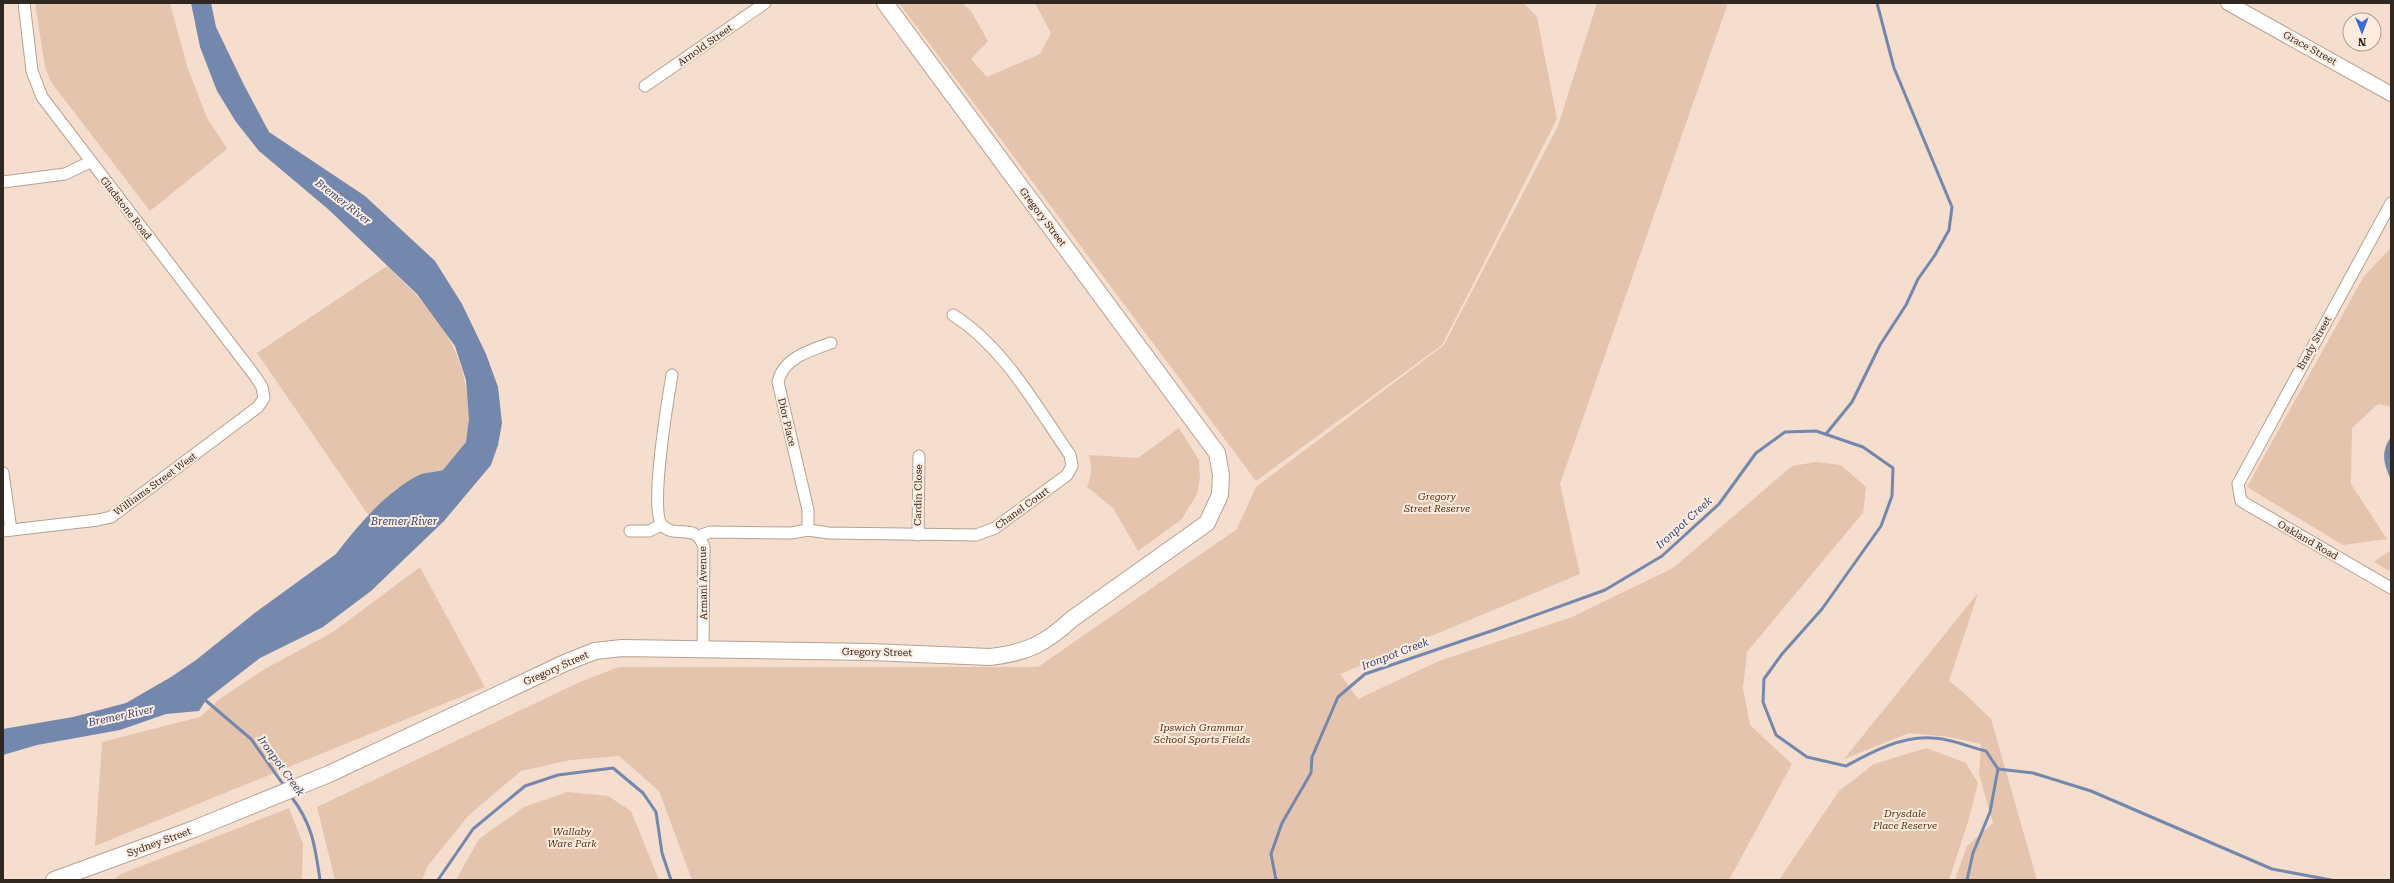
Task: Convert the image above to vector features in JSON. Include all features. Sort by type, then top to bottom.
[{"type":"main road","name":"Gregory Street","points":[[263,802],[329,774],[581,655],[608,649],[703,649],[947,654],[1005,649],[1022,645],[1072,619],[1189,534],[1206,509],[1214,486],[1213,464],[1200,433],[885,3]]},
{"type":"main road","name":"Sydney Street","points":[[54,880],[86,874],[263,802]]},
{"type":"street","name":"Gladstone Road","points":[[24,3],[31,65],[37,87],[48,107],[255,376],[262,387],[264,398]]},
{"type":"street","name":"Arnold Street","points":[[645,86],[765,3]]},
{"type":"street","name":"Grace Street","points":[[2228,3],[2391,94]]},
{"type":"street","points":[[3,182],[64,174],[90,162]]},
{"type":"street","name":"Brady Street","points":[[2238,484],[2391,203]]},
{"type":"street","name":"Chanel Court","points":[[699,536],[710,532],[791,532],[808,530],[829,533],[969,535],[989,531],[1067,475],[1072,466],[1070,454],[1016,377],[974,328],[953,315]]},
{"type":"street","name":"Dior Place","points":[[808,530],[808,510],[778,382],[780,375],[790,362],[806,352],[831,343]]},
{"type":"street","points":[[630,531],[649,531],[661,525],[656,512],[663,430],[672,375]]},
{"type":"street","name":"Williams Street West","points":[[7,531],[98,520],[111,516],[258,407],[264,398]]},
{"type":"street","name":"Cardin Close","points":[[918,535],[919,456]]},
{"type":"street","points":[[3,473],[7,531]]},
{"type":"street","name":"Oakland Road","points":[[2238,484],[2241,501],[2391,588]]},
{"type":"street","name":"Armani Avenue","points":[[661,525],[670,531],[686,532],[699,536],[704,547],[703,649]]},
{"type":"green space","points":[[35,3],[170,3],[187,66],[207,118],[227,149],[150,211],[51,82],[45,67]]},
{"type":"green space","points":[[899,3],[962,3],[971,11],[988,41],[971,59],[987,77],[1040,54],[1051,33],[1035,3],[1524,3],[1537,17],[1557,119],[1442,345],[1256,481]]},
{"type":"green space","name":"Ipswich Grammar School Sports Fields","points":[[1597,3],[1728,3],[1560,484],[1580,574],[1340,674],[1358,699],[1439,661],[1572,617],[1673,568],[1792,466],[1816,462],[1841,465],[1866,487],[1863,513],[1747,652],[1743,688],[1750,725],[1792,764],[1729,880],[692,880],[659,791],[619,756],[571,760],[521,771],[468,816],[427,867],[422,880],[335,880],[317,807],[582,681],[619,667],[1038,667],[1237,529],[1256,487],[1444,345],[1558,126]]},
{"type":"green space","points":[[2391,248],[2391,407],[2378,404],[2352,428],[2351,484],[2387,539],[2343,545],[2247,487],[2364,276]]},
{"type":"green space","points":[[387,266],[403,281],[430,311],[451,343],[459,360],[465,380],[469,427],[468,437],[464,445],[443,470],[420,475],[397,489],[369,516],[257,353]]},
{"type":"green space","points":[[1179,428],[1199,460],[1200,478],[1197,494],[1181,520],[1138,551],[1113,508],[1087,487],[1091,471],[1089,455],[1138,458]]},
{"type":"green space","points":[[2391,550],[2391,572],[2374,562]]},
{"type":"green space","points":[[420,567],[485,687],[95,846],[102,742],[200,717],[221,698],[265,669],[333,632]]},
{"type":"green space","points":[[1978,593],[1949,681],[1963,692],[1991,719],[2037,880],[1955,880],[1967,846],[1993,823],[1979,774],[1981,744],[1950,737],[1909,733],[1844,759]]},
{"type":"green space","name":"Drysdale Place Reserve","points":[[1926,748],[1966,763],[1978,783],[1968,822],[1949,880],[1779,880],[1839,791],[1874,764]]},
{"type":"green space","name":"Wallaby Ware Park","points":[[567,792],[608,796],[631,811],[659,880],[456,880],[479,839],[524,807]]},
{"type":"green space","points":[[289,808],[303,844],[302,880],[114,880],[121,874]]},
{"type":"water","name":"Bremer River","points":[[191,3],[211,3],[216,27],[269,132],[365,196],[435,261],[462,304],[486,354],[498,387],[502,423],[498,445],[491,465],[444,521],[371,591],[323,627],[260,658],[206,700],[199,711],[166,714],[120,730],[37,745],[3,755],[3,729],[73,717],[126,703],[171,677],[196,660],[256,612],[336,554],[373,510],[395,490],[419,475],[443,470],[466,442],[469,419],[466,380],[455,346],[417,294],[328,209],[259,151],[236,122],[217,91],[200,47]]},
{"type":"water","points":[[2391,437],[2391,480],[2386,469],[2384,453]]},
{"type":"waterway","points":[[1826,434],[1852,402],[1880,345],[1906,305],[1918,279],[1935,255],[1949,230],[1952,207],[1894,68],[1877,3]]},
{"type":"waterway","name":"Ironpot Creek","points":[[1276,880],[1271,854],[1282,823],[1311,773],[1312,757],[1338,697],[1365,674],[1605,590],[1662,556],[1719,504],[1756,453],[1785,432],[1816,431],[1863,447],[1893,468],[1892,496],[1881,526],[1822,609],[1782,654],[1764,679],[1763,702],[1776,735],[1807,757],[1846,766],[1887,746],[1898,742],[1920,738],[1945,739],[1986,751],[1998,769],[1990,812],[1973,853],[1967,880]]},
{"type":"waterway","name":"Ironpot Creek","points":[[204,699],[251,739],[285,787]]},
{"type":"waterway","name":"Ironpot Creek","points":[[438,880],[473,829],[525,786],[558,775],[613,768],[643,793],[656,812],[662,853],[671,880]]},
{"type":"waterway","points":[[1998,769],[2033,773],[2091,791],[2272,869],[2331,880]]},
{"type":"waterway","name":"Ironpot Creek","points":[[290,795],[308,825],[314,845],[320,880]]},
{"type":"park label","name":"Gregory Street Reserve","points":[[1437,502]]}]
